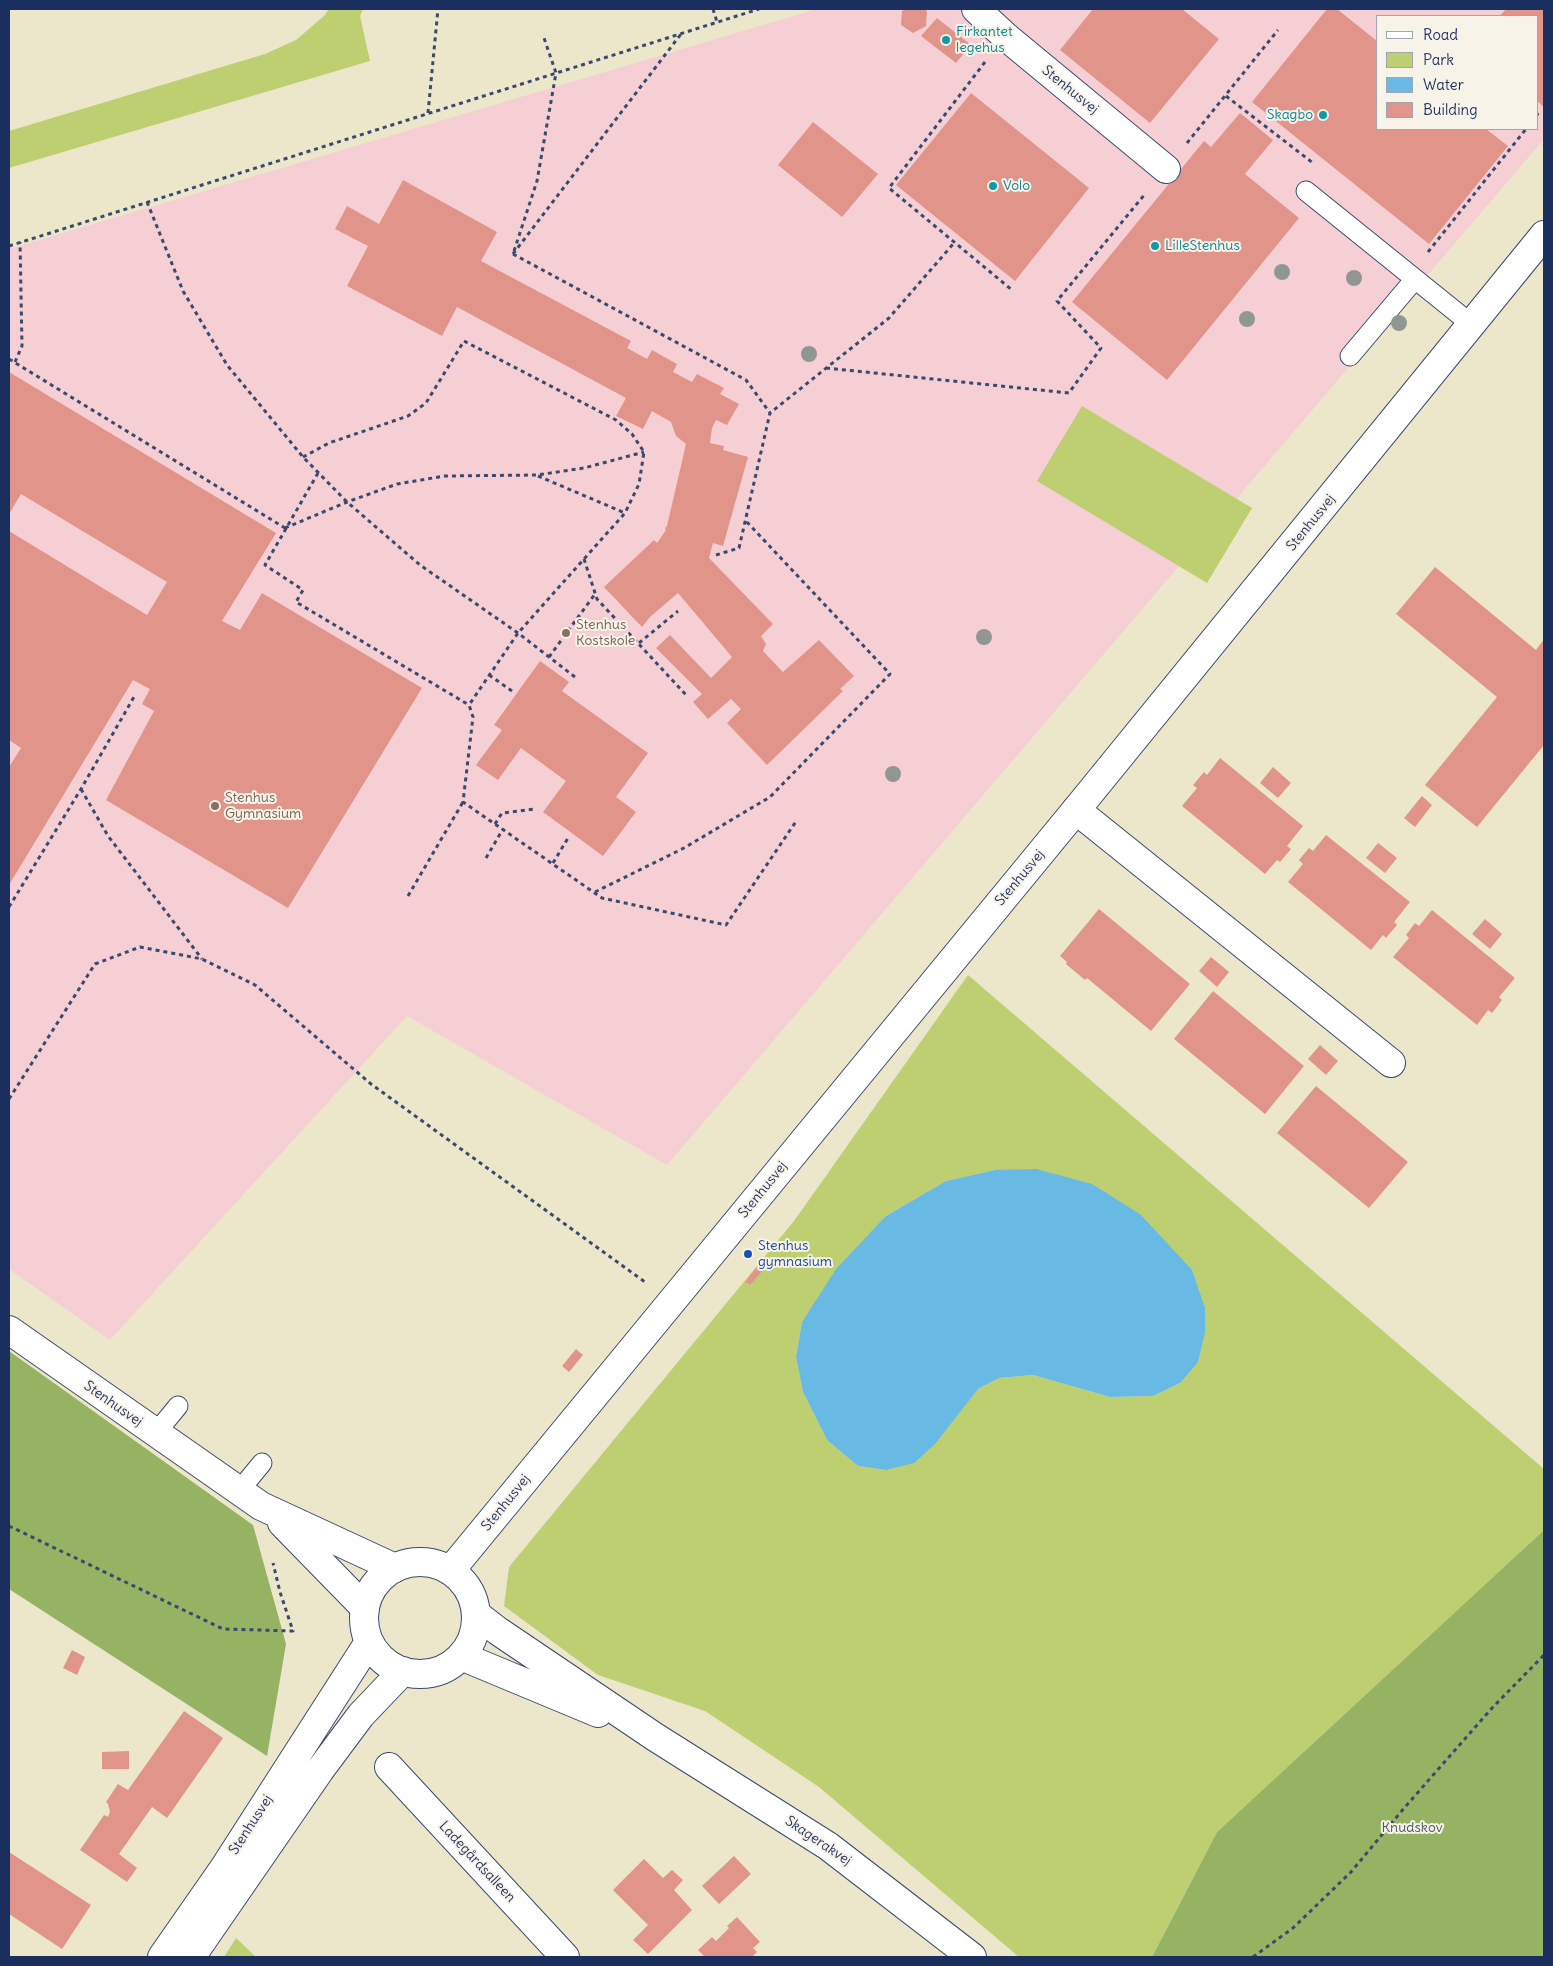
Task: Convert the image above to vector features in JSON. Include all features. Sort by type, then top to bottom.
[{"type":"street","name":"Stenhusvej","points":[[976,9],[1005,36],[1166,169]]},
{"type":"street","name":"Stenhusvej","points":[[450,1571],[1076,810],[1544,235]]},
{"type":"street","points":[[1076,810],[1391,1063]]},
{"type":"street","name":"Stenhusvej","points":[[9,1330],[155,1434],[256,1502],[395,1568]]},
{"type":"street","name":"Stenhusvej","points":[[256,1502],[330,1571],[365,1608]]},
{"type":"street","points":[[423,1562],[437,1565],[450,1571],[463,1582],[472,1597],[476,1614],[472,1637],[461,1656],[447,1667],[431,1673],[414,1674],[403,1671],[386,1662],[376,1653],[365,1631],[365,1608],[369,1595],[376,1584],[395,1568],[409,1563],[423,1562]]},
{"type":"street","name":"Skagerakvej","points":[[476,1614],[655,1737],[828,1846],[972,1957]]},
{"type":"street","name":"Stenhusvej","points":[[162,1957],[224,1868],[370,1642]]},
{"type":"street","name":"Skagerakvej","points":[[461,1656],[655,1737]]},
{"type":"street","name":"Stenhusvej","points":[[191,1957],[320,1770],[361,1715],[403,1671]]},
{"type":"street","name":"Ladegårdsalleen","points":[[389,1767],[565,1957]]},
{"type":"lane","points":[[1306,191],[1471,324]]},
{"type":"lane","points":[[1350,356],[1415,280]]},
{"type":"lane","points":[[155,1434],[178,1406]]},
{"type":"lane","points":[[256,1502],[262,1463]]},
{"type":"path","points":[[428,113],[438,9]]},
{"type":"path","points":[[713,9],[717,22]]},
{"type":"path","points":[[9,246],[759,9]]},
{"type":"path","points":[[826,368],[1069,392],[1101,348],[1057,301],[1278,30]]},
{"type":"path","points":[[512,254],[682,33]]},
{"type":"path","points":[[1005,36],[888,188],[1012,290]]},
{"type":"path","points":[[512,254],[538,182],[556,73],[544,38]]},
{"type":"path","points":[[1226,96],[1320,168]]},
{"type":"path","points":[[1421,247],[1429,253],[1525,130]]},
{"type":"path","points":[[147,202],[183,291],[227,365],[303,457],[347,502],[420,565],[518,633],[575,678]]},
{"type":"path","points":[[15,362],[22,346],[20,242]]},
{"type":"path","points":[[716,555],[739,548],[770,412],[889,318],[954,242]]},
{"type":"path","points":[[512,254],[746,380],[770,412]]},
{"type":"path","points":[[303,457],[329,443],[408,416],[426,404],[464,341],[616,420],[632,434],[644,452],[639,484],[625,513],[518,633],[469,705]]},
{"type":"path","points":[[9,358],[286,528]]},
{"type":"path","points":[[286,528],[347,502],[397,484],[445,476],[538,475],[584,468],[644,452]]},
{"type":"path","points":[[318,473],[265,565],[303,590],[296,602],[469,705],[473,717],[463,802],[408,896]]},
{"type":"path","points":[[538,475],[625,513]]},
{"type":"path","points":[[595,892],[684,848],[770,797],[890,674],[745,520]]},
{"type":"path","points":[[584,559],[597,599],[687,696]]},
{"type":"path","points":[[549,657],[595,594]]},
{"type":"path","points":[[638,643],[678,611]]},
{"type":"path","points":[[489,675],[512,691]]},
{"type":"path","points":[[9,908],[134,697]]},
{"type":"path","points":[[81,789],[108,836],[202,959]]},
{"type":"path","points":[[463,802],[553,862],[602,898],[726,925],[797,820]]},
{"type":"path","points":[[495,824],[502,813],[535,809]]},
{"type":"path","points":[[486,858],[503,829]]},
{"type":"path","points":[[553,862],[568,838]]},
{"type":"path","points":[[9,1099],[95,964],[140,947],[202,959],[255,985],[371,1084],[672,1301]]},
{"type":"path","points":[[9,1526],[223,1630],[293,1631],[280,1592],[256,1502]]},
{"type":"path","points":[[1253,1957],[1293,1928],[1350,1872],[1493,1707],[1544,1655]]},
{"type":"shaded area","name":"Stenhus Kostskole","points":[[817,9],[1544,9],[1544,139],[667,1165],[407,1016],[110,1340],[9,1269],[9,249]]},
{"type":"green space","points":[[329,9],[363,9],[360,16],[370,61],[9,168],[9,131],[265,54],[296,40],[324,16]]},
{"type":"green space","points":[[1082,406],[1252,508],[1207,583],[1037,481]]},
{"type":"green space","points":[[968,975],[1544,1469],[1544,1530],[1217,1832],[1152,1957],[1019,1957],[819,1787],[705,1711],[598,1675],[504,1606],[509,1567],[794,1221]],"holes":[[[995,1170],[1180,1383],[1153,1396],[1110,1397],[1033,1375],[999,1378],[978,1389],[886,1470],[858,1466],[827,1440],[803,1392],[796,1357],[802,1322],[886,1216],[946,1181]]]},
{"type":"green space","points":[[9,1351],[253,1525],[286,1644],[267,1756],[9,1589]]},
{"type":"green space","name":"Knudskov","points":[[1544,1530],[1544,1957],[1152,1957],[1217,1832]]},
{"type":"green space","points":[[236,1938],[256,1957],[224,1957]]},
{"type":"water","points":[[1036,1169],[1092,1184],[1141,1215],[1192,1270],[1205,1308],[1205,1332],[1198,1362],[1180,1383],[1153,1396],[1110,1397],[1033,1375],[999,1378],[978,1389],[935,1444],[914,1463],[886,1470],[858,1466],[827,1440],[803,1392],[796,1357],[802,1322],[836,1269],[886,1216],[946,1181],[995,1170]]},
{"type":"building","points":[[906,9],[923,9],[927,11],[926,26],[913,33],[901,25],[902,11]]},
{"type":"building","points":[[1093,9],[1182,9],[1219,39],[1150,123],[1060,50]]},
{"type":"building","name":"Skagbo","points":[[1327,9],[1337,9],[1376,40],[1376,130],[1487,130],[1508,146],[1429,244],[1252,102]]},
{"type":"building","points":[[1506,9],[1544,9],[1544,107],[1538,102],[1538,15],[1501,15]]},
{"type":"building","name":"Firkantet legehus","points":[[937,18],[971,45],[956,63],[921,36]]},
{"type":"building","name":"Volo","points":[[971,93],[1089,188],[1015,281],[896,185]]},
{"type":"building","name":"LilleStenhus","points":[[1240,113],[1273,140],[1245,174],[1299,218],[1167,380],[1072,302],[1204,141],[1211,147]]},
{"type":"building","points":[[813,122],[878,174],[842,217],[778,165]]},
{"type":"building","points":[[403,180],[497,232],[481,261],[631,341],[627,348],[647,359],[652,350],[677,364],[673,372],[692,382],[697,374],[724,388],[720,394],[739,404],[727,425],[716,420],[712,428],[710,443],[724,446],[723,450],[748,457],[723,546],[713,543],[709,558],[773,624],[761,636],[766,644],[763,651],[783,672],[819,640],[854,676],[840,689],[843,691],[767,765],[727,723],[741,709],[731,699],[708,719],[693,702],[702,694],[656,648],[670,635],[711,678],[732,657],[678,593],[650,617],[642,627],[604,587],[654,540],[657,543],[666,530],[686,444],[676,436],[671,422],[652,411],[643,429],[616,416],[626,398],[457,307],[442,336],[347,286],[368,246],[335,229],[347,206],[379,224]]},
{"type":"building","points":[[9,372],[276,533],[222,621],[240,630],[262,593],[422,688],[288,908],[106,800],[154,711],[142,704],[150,689],[133,680],[9,885],[9,767],[21,748],[9,740],[9,531],[147,615],[167,582],[21,494],[9,514]]},
{"type":"building","points":[[1435,567],[1536,650],[1544,639],[1544,745],[1477,827],[1425,785],[1497,697],[1396,614]]},
{"type":"building","points":[[540,661],[569,682],[562,691],[648,753],[616,797],[636,812],[603,856],[543,812],[566,781],[521,748],[498,780],[476,765],[502,730],[494,725]]},
{"type":"building","points":[[1220,758],[1303,826],[1287,846],[1291,849],[1280,862],[1277,860],[1265,874],[1182,806],[1197,788],[1193,785],[1204,772],[1207,775]]},
{"type":"building","points":[[1273,767],[1291,783],[1278,798],[1260,783]]},
{"type":"building","points":[[1422,796],[1432,805],[1415,827],[1404,818]]},
{"type":"building","points":[[1326,835],[1410,902],[1394,922],[1397,925],[1386,938],[1383,935],[1371,950],[1288,882],[1303,864],[1299,860],[1309,848],[1313,851]]},
{"type":"building","points":[[1378,843],[1397,858],[1385,873],[1366,858]]},
{"type":"building","points":[[1099,909],[1190,984],[1151,1031],[1087,978],[1085,980],[1066,964],[1067,962],[1060,956]]},
{"type":"building","points":[[1432,910],[1515,978],[1499,997],[1502,1000],[1492,1013],[1488,1010],[1477,1025],[1393,957],[1409,938],[1406,935],[1415,923],[1419,926]]},
{"type":"building","points":[[1485,919],[1502,934],[1490,949],[1472,934]]},
{"type":"building","points":[[1211,957],[1229,972],[1217,987],[1199,971]]},
{"type":"building","points":[[1213,991],[1304,1066],[1265,1114],[1174,1039]]},
{"type":"building","points":[[1320,1045],[1338,1061],[1326,1075],[1308,1059]]},
{"type":"building","points":[[1316,1086],[1408,1162],[1369,1208],[1277,1133]]},
{"type":"building","points":[[758,1266],[763,1270],[750,1285],[745,1282]]},
{"type":"building","points":[[576,1349],[583,1355],[569,1372],[562,1366]]},
{"type":"building","points":[[72,1650],[85,1657],[77,1675],[63,1668]]},
{"type":"building","points":[[184,1711],[223,1738],[167,1818],[152,1807],[119,1854],[137,1868],[127,1882],[80,1850],[104,1815],[108,1817],[110,1812],[106,1802],[118,1784],[128,1790]]},
{"type":"building","points":[[129,1751],[129,1769],[102,1769],[102,1752]]},
{"type":"building","points":[[9,1852],[91,1905],[62,1949],[9,1914]]},
{"type":"building","points":[[734,1856],[751,1874],[719,1904],[702,1886]]},
{"type":"building","points":[[644,1859],[663,1878],[672,1870],[683,1880],[674,1890],[692,1910],[648,1954],[633,1940],[648,1925],[613,1890]]},
{"type":"building","points":[[737,1917],[760,1942],[753,1948],[757,1952],[752,1957],[705,1957],[698,1950],[712,1937],[716,1941],[729,1928],[727,1926]]},
{"type":"place","name":"Firkantet legehus","points":[[946,40]]},
{"type":"place","name":"Skagbo","points":[[1323,115]]},
{"type":"place","name":"Volo","points":[[993,186]]},
{"type":"place","name":"LilleStenhus","points":[[1155,246]]},
{"type":"place","name":"Stenhus Kostskole","points":[[566,633]]},
{"type":"place","name":"Stenhus Gymnasium","points":[[215,806]]},
{"type":"place","name":"Stenhus gymnasium","points":[[748,1254]]}]
